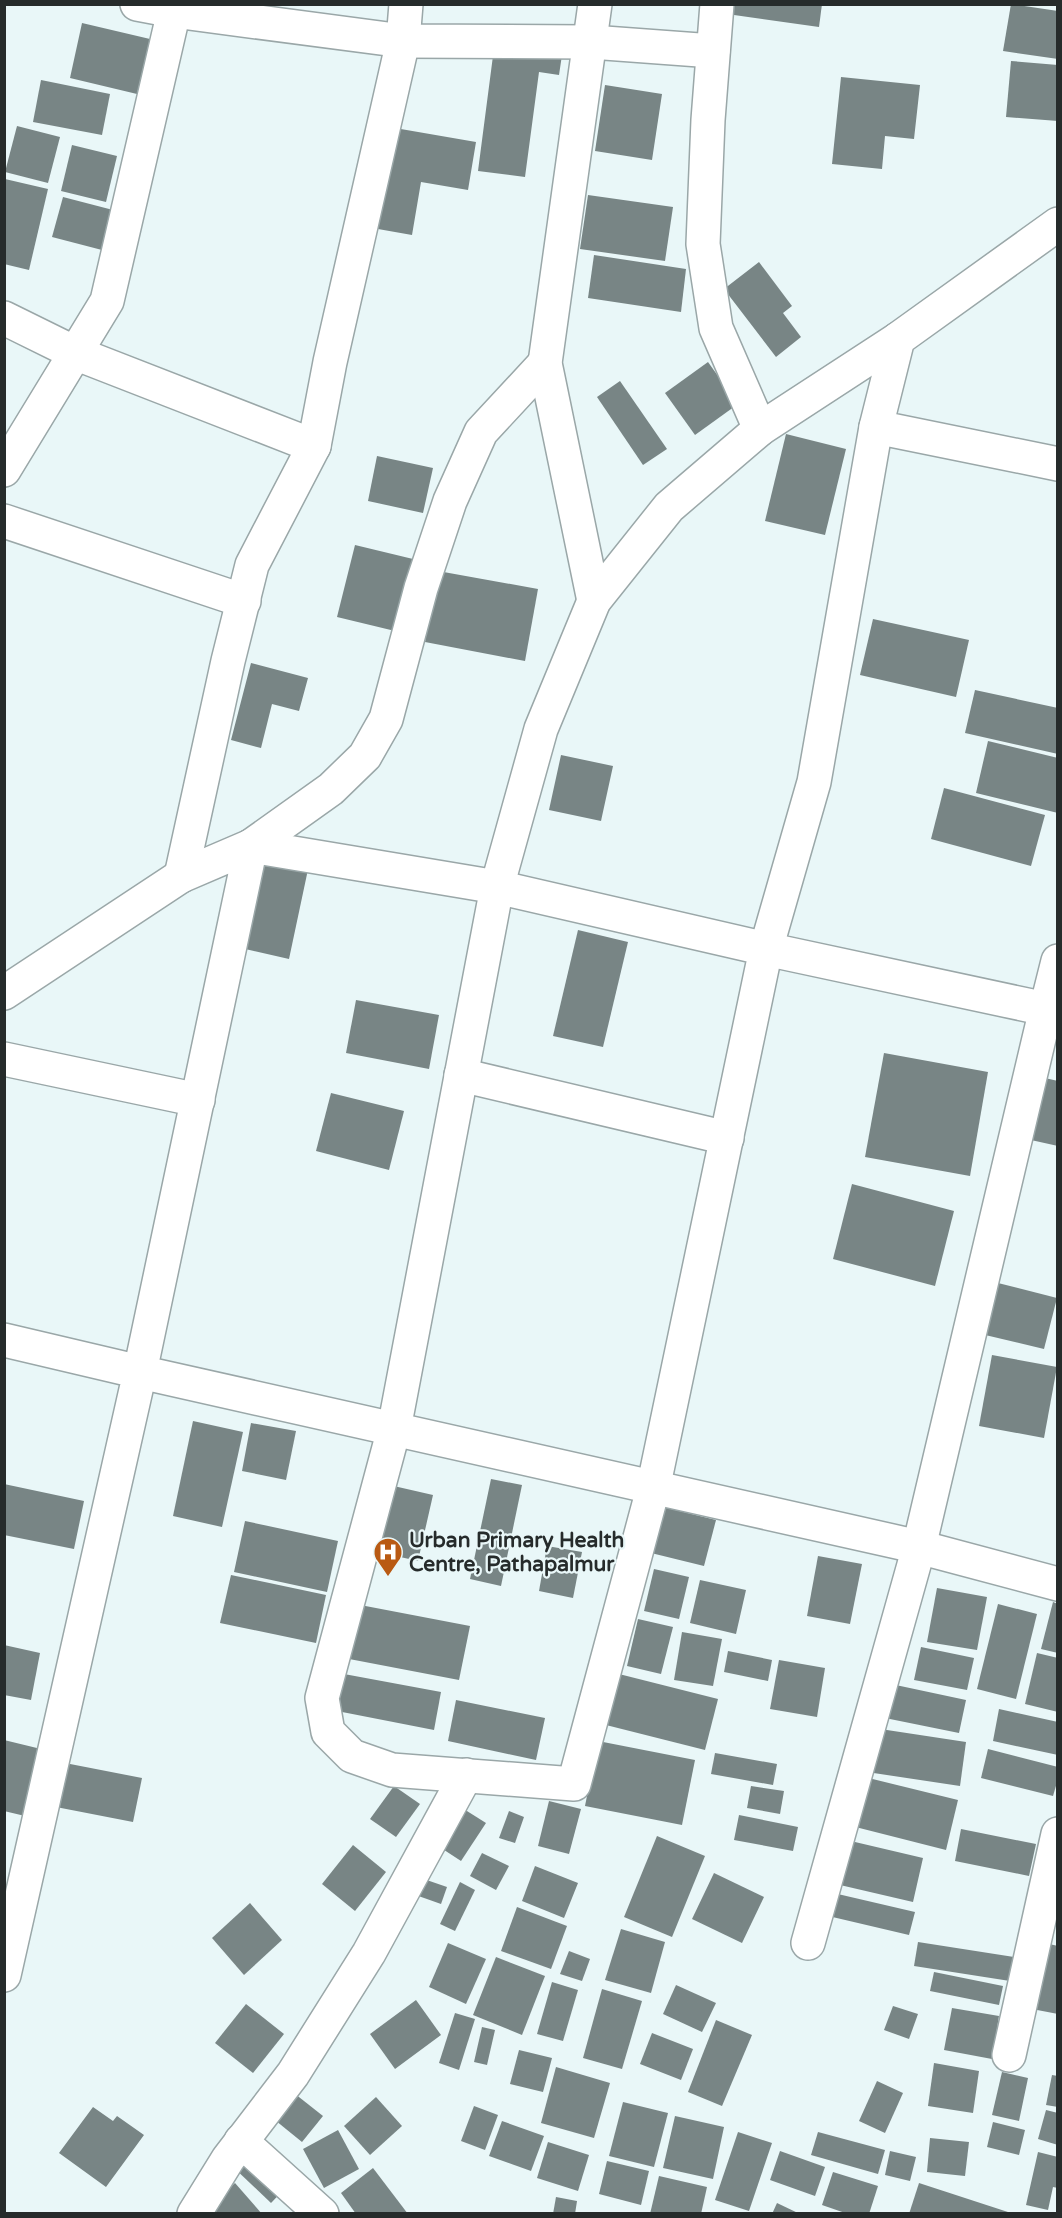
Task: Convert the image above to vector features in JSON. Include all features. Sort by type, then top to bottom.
[{"type":"street","points":[[137,4],[403,41],[591,42],[714,51]]},
{"type":"street","points":[[181,876],[228,661],[252,565],[314,446],[330,362],[403,41],[406,4]]},
{"type":"street","points":[[594,601],[545,363],[595,4]]},
{"type":"street","points":[[717,4],[708,120],[703,244],[716,328],[760,429]]},
{"type":"street","points":[[4,470],[107,301],[175,8]]},
{"type":"street","points":[[898,339],[876,427],[814,782],[766,949],[653,1488],[574,1784],[392,1770],[352,1756],[328,1732],[322,1698],[393,1429],[497,887],[542,729],[594,601],[669,507],[760,429],[898,339],[1058,224]]},
{"type":"street","points":[[4,318],[75,353],[314,446]]},
{"type":"street","points":[[4,993],[181,876],[251,846],[331,789],[365,756],[386,719],[428,566],[450,501],[481,432],[545,363]]},
{"type":"street","points":[[876,427],[1058,464]]},
{"type":"street","points":[[4,521],[244,601]]},
{"type":"street","points":[[251,846],[497,887],[766,949],[1052,1010]]},
{"type":"street","points":[[4,1975],[141,1372],[251,846]]},
{"type":"street","points":[[808,1943],[919,1547],[1052,1010],[1058,961]]},
{"type":"street","points":[[4,1059],[198,1100]]},
{"type":"street","points":[[461,1075],[727,1138]]},
{"type":"street","points":[[4,1340],[919,1547],[1058,1584]]},
{"type":"street","points":[[194,2214],[241,2141],[293,2074],[369,1953],[466,1775]]},
{"type":"street","points":[[1008,2055],[1058,1834]]},
{"type":"street","points":[[241,2141],[322,2214]]},
{"type":"building","points":[[728,4],[822,4],[819,27],[727,14]]},
{"type":"building","points":[[1011,4],[1058,11],[1058,59],[1003,51]]},
{"type":"building","points":[[82,23],[150,39],[137,94],[70,78]]},
{"type":"building","points":[[497,25],[562,55],[559,75],[539,72],[525,177],[478,171]]},
{"type":"building","points":[[1011,61],[1058,65],[1058,121],[1006,117]]},
{"type":"building","points":[[841,77],[920,85],[914,139],[885,136],[882,169],[832,164]]},
{"type":"building","points":[[41,80],[110,94],[102,135],[33,122]]},
{"type":"building","points":[[605,85],[662,94],[652,160],[595,151]]},
{"type":"building","points":[[17,126],[60,137],[48,183],[5,172]]},
{"type":"building","points":[[395,128],[476,142],[468,190],[421,182],[412,235],[378,229]]},
{"type":"building","points":[[72,145],[117,156],[106,202],[61,191]]},
{"type":"building","points":[[5,179],[48,189],[29,270],[4,264]]},
{"type":"building","points":[[588,195],[673,207],[665,261],[580,249]]},
{"type":"building","points":[[63,197],[113,210],[102,250],[52,237]]},
{"type":"building","points":[[594,255],[686,269],[681,312],[588,298]]},
{"type":"building","points":[[759,262],[792,306],[783,313],[801,337],[776,357],[724,289]]},
{"type":"building","points":[[708,362],[738,404],[695,435],[665,393]]},
{"type":"building","points":[[620,381],[667,449],[643,465],[597,397]]},
{"type":"building","points":[[786,434],[846,449],[825,535],[765,521]]},
{"type":"building","points":[[377,456],[433,468],[423,513],[368,501]]},
{"type":"building","points":[[355,545],[413,559],[395,631],[337,617]]},
{"type":"building","points":[[438,571],[538,589],[525,661],[425,642]]},
{"type":"building","points":[[873,619],[969,640],[956,697],[860,675]]},
{"type":"building","points":[[251,663],[308,678],[299,711],[272,704],[261,748],[231,740]]},
{"type":"building","points":[[975,690],[1058,708],[1058,754],[965,733]]},
{"type":"building","points":[[988,741],[1058,758],[1058,813],[976,793]]},
{"type":"building","points":[[561,755],[613,766],[601,821],[549,810]]},
{"type":"building","points":[[944,788],[1045,815],[1031,866],[931,839]]},
{"type":"building","points":[[262,850],[310,860],[289,959],[241,948]]},
{"type":"building","points":[[578,930],[628,942],[603,1047],[553,1036]]},
{"type":"building","points":[[356,1000],[439,1015],[429,1069],[346,1053]]},
{"type":"building","points":[[884,1053],[988,1072],[970,1176],[865,1157]]},
{"type":"building","points":[[1045,1078],[1058,1081],[1058,1146],[1031,1140]]},
{"type":"building","points":[[331,1093],[404,1111],[389,1170],[316,1151]]},
{"type":"building","points":[[852,1184],[954,1211],[935,1286],[833,1259]]},
{"type":"building","points":[[994,1282],[1057,1298],[1044,1349],[981,1334]]},
{"type":"building","points":[[992,1355],[1057,1367],[1044,1438],[979,1426]]},
{"type":"building","points":[[193,1421],[243,1432],[222,1527],[173,1516]]},
{"type":"building","points":[[251,1423],[296,1431],[286,1480],[242,1471]]},
{"type":"building","points":[[491,1479],[522,1485],[501,1586],[470,1579]]},
{"type":"building","points":[[4,1484],[84,1501],[74,1549],[4,1535]]},
{"type":"building","points":[[385,1484],[433,1495],[418,1561],[369,1550]]},
{"type":"building","points":[[659,1506],[716,1520],[704,1566],[647,1552]]},
{"type":"building","points":[[245,1521],[338,1541],[327,1592],[234,1572]]},
{"type":"building","points":[[547,1546],[582,1552],[573,1598],[539,1591]]},
{"type":"building","points":[[818,1556],[862,1564],[850,1624],[807,1616]]},
{"type":"building","points":[[654,1569],[689,1577],[679,1619],[644,1611]]},
{"type":"building","points":[[231,1575],[326,1595],[316,1643],[220,1623]]},
{"type":"building","points":[[700,1580],[746,1590],[736,1634],[690,1623]]},
{"type":"building","points":[[937,1588],[987,1597],[977,1650],[927,1642]]},
{"type":"building","points":[[1053,1602],[1058,1604],[1058,1653],[1041,1649]]},
{"type":"building","points":[[355,1604],[470,1626],[459,1680],[344,1658]]},
{"type":"building","points":[[998,1604],[1037,1614],[1016,1699],[977,1689]]},
{"type":"building","points":[[638,1619],[673,1627],[661,1674],[627,1666]]},
{"type":"building","points":[[682,1632],[722,1639],[713,1686],[674,1680]]},
{"type":"building","points":[[4,1645],[40,1653],[31,1700],[4,1695]]},
{"type":"building","points":[[921,1647],[974,1658],[967,1690],[914,1680]]},
{"type":"building","points":[[728,1651],[772,1660],[768,1681],[724,1672]]},
{"type":"building","points":[[1037,1653],[1058,1658],[1058,1712],[1025,1704]]},
{"type":"building","points":[[779,1660],[825,1668],[817,1717],[770,1709]]},
{"type":"building","points":[[344,1674],[441,1692],[434,1730],[337,1711]]},
{"type":"building","points":[[619,1674],[718,1699],[705,1750],[606,1725]]},
{"type":"building","points":[[891,1684],[966,1700],[959,1733],[885,1718]]},
{"type":"building","points":[[456,1700],[545,1718],[536,1760],[448,1741]]},
{"type":"building","points":[[999,1709],[1058,1722],[1058,1755],[993,1741]]},
{"type":"building","points":[[854,1725],[966,1742],[960,1786],[847,1769]]},
{"type":"building","points":[[4,1740],[41,1749],[25,1816],[4,1811]]},
{"type":"building","points":[[598,1741],[695,1760],[682,1825],[585,1806]]},
{"type":"building","points":[[988,1749],[1058,1767],[1058,1779],[1053,1796],[981,1778]]},
{"type":"building","points":[[715,1753],[777,1764],[773,1785],[711,1774]]},
{"type":"building","points":[[65,1763],[142,1778],[133,1822],[56,1807]]},
{"type":"building","points":[[840,1771],[958,1800],[946,1850],[828,1820]]},
{"type":"building","points":[[394,1786],[420,1804],[396,1837],[370,1819]]},
{"type":"building","points":[[751,1786],[784,1791],[780,1814],[747,1808]]},
{"type":"building","points":[[549,1801],[581,1809],[569,1854],[538,1846]]},
{"type":"building","points":[[459,1806],[486,1823],[461,1861],[435,1844]]},
{"type":"building","points":[[509,1811],[524,1817],[515,1843],[499,1838]]},
{"type":"building","points":[[739,1815],[798,1827],[793,1851],[734,1840]]},
{"type":"building","points":[[961,1829],[1036,1844],[1029,1876],[955,1861]]},
{"type":"building","points":[[821,1834],[923,1858],[913,1902],[810,1878]]},
{"type":"building","points":[[657,1836],[705,1856],[672,1937],[624,1917]]},
{"type":"building","points":[[353,1845],[386,1872],[355,1911],[322,1884]]},
{"type":"building","points":[[482,1853],[509,1866],[496,1890],[470,1876]]},
{"type":"building","points":[[535,1866],[578,1883],[564,1918],[522,1901]]},
{"type":"building","points":[[714,1873],[764,1897],[742,1943],[692,1919]]},
{"type":"building","points":[[415,1876],[447,1887],[441,1904],[410,1893]]},
{"type":"building","points":[[460,1882],[475,1890],[455,1931],[440,1924]]},
{"type":"building","points":[[812,1888],[915,1912],[909,1935],[807,1911]]},
{"type":"building","points":[[250,1903],[282,1940],[244,1975],[212,1938]]},
{"type":"building","points":[[517,1907],[567,1926],[551,1969],[501,1951]]},
{"type":"building","points":[[621,1929],[665,1942],[651,1993],[605,1980]]},
{"type":"building","points":[[918,1942],[1014,1957],[1010,1981],[914,1966]]},
{"type":"building","points":[[448,1943],[486,1959],[466,2004],[429,1987]]},
{"type":"building","points":[[1045,1943],[1058,1946],[1058,2014],[1032,2009]]},
{"type":"building","points":[[569,1951],[590,1959],[582,1981],[560,1974]]},
{"type":"building","points":[[496,1957],[545,1976],[522,2035],[473,2015]]},
{"type":"building","points":[[934,1972],[1003,1986],[999,2005],[930,1991]]},
{"type":"building","points":[[552,1982],[578,1990],[563,2041],[537,2034]]},
{"type":"building","points":[[676,1985],[716,2003],[702,2032],[663,2014]]},
{"type":"building","points":[[602,1989],[642,2001],[622,2069],[583,2058]]},
{"type":"building","points":[[416,2000],[441,2035],[395,2069],[370,2034]]},
{"type":"building","points":[[246,2004],[284,2034],[253,2073],[215,2043]]},
{"type":"building","points":[[893,2006],[918,2014],[909,2039],[884,2030]]},
{"type":"building","points":[[952,2008],[999,2016],[992,2059],[944,2050]]},
{"type":"building","points":[[455,2013],[475,2019],[459,2070],[439,2063]]},
{"type":"building","points":[[716,2020],[752,2035],[722,2106],[688,2092]]},
{"type":"building","points":[[482,2027],[495,2030],[487,2065],[474,2062]]},
{"type":"building","points":[[652,2033],[693,2049],[681,2080],[640,2064]]},
{"type":"building","points":[[519,2050],[552,2058],[543,2092],[510,2084]]},
{"type":"building","points":[[934,2063],[979,2071],[973,2113],[928,2106]]},
{"type":"building","points":[[556,2067],[610,2083],[594,2138],[541,2123]]},
{"type":"building","points":[[1002,2072],[1028,2078],[1019,2121],[992,2115]]},
{"type":"building","points":[[1052,2075],[1058,2076],[1058,2107],[1046,2105]]},
{"type":"building","points":[[877,2081],[903,2093],[885,2133],[859,2121]]},
{"type":"building","points":[[285,2086],[323,2116],[302,2142],[265,2112]]},
{"type":"building","points":[[376,2097],[402,2126],[370,2155],[344,2126]]},
{"type":"building","points":[[623,2102],[668,2113],[654,2167],[609,2156]]},
{"type":"building","points":[[474,2106],[498,2115],[485,2150],[461,2141]]},
{"type":"building","points":[[93,2107],[113,2121],[117,2116],[144,2135],[106,2187],[59,2153]]},
{"type":"building","points":[[1046,2110],[1058,2113],[1058,2145],[1038,2139]]},
{"type":"building","points":[[675,2116],[724,2127],[713,2179],[663,2168]]},
{"type":"building","points":[[502,2121],[544,2136],[531,2171],[489,2156]]},
{"type":"building","points":[[993,2122],[1025,2130],[1019,2155],[987,2147]]},
{"type":"building","points":[[338,2130],[359,2169],[324,2188],[303,2149]]},
{"type":"building","points":[[738,2132],[772,2143],[749,2211],[715,2200]]},
{"type":"building","points":[[818,2132],[885,2150],[878,2174],[811,2155]]},
{"type":"building","points":[[930,2138],[969,2142],[965,2176],[927,2172]]},
{"type":"building","points":[[548,2142],[589,2155],[578,2191],[537,2178]]},
{"type":"building","points":[[253,2143],[292,2181],[271,2203],[231,2165]]},
{"type":"building","points":[[780,2151],[825,2167],[815,2196],[770,2180]]},
{"type":"building","points":[[890,2151],[916,2157],[910,2181],[885,2175]]},
{"type":"building","points":[[1038,2152],[1058,2157],[1058,2188],[1053,2187],[1048,2210],[1026,2205]]},
{"type":"building","points":[[607,2161],[649,2171],[641,2205],[599,2194]]},
{"type":"building","points":[[373,2168],[408,2214],[356,2214],[341,2193]]},
{"type":"building","points":[[833,2172],[878,2186],[869,2214],[848,2214],[822,2205]]},
{"type":"building","points":[[659,2176],[707,2187],[701,2214],[650,2214]]},
{"type":"building","points":[[235,2183],[262,2214],[210,2214],[206,2209]]},
{"type":"building","points":[[919,2183],[1011,2213],[1011,2214],[909,2214]]},
{"type":"building","points":[[556,2197],[577,2201],[575,2214],[553,2214]]},
{"type":"building","points":[[777,2203],[800,2214],[772,2214]]},
{"type":"place","name":"Urban Primary Health Centre, Pathapalmur","points":[[388,1578]]}]
